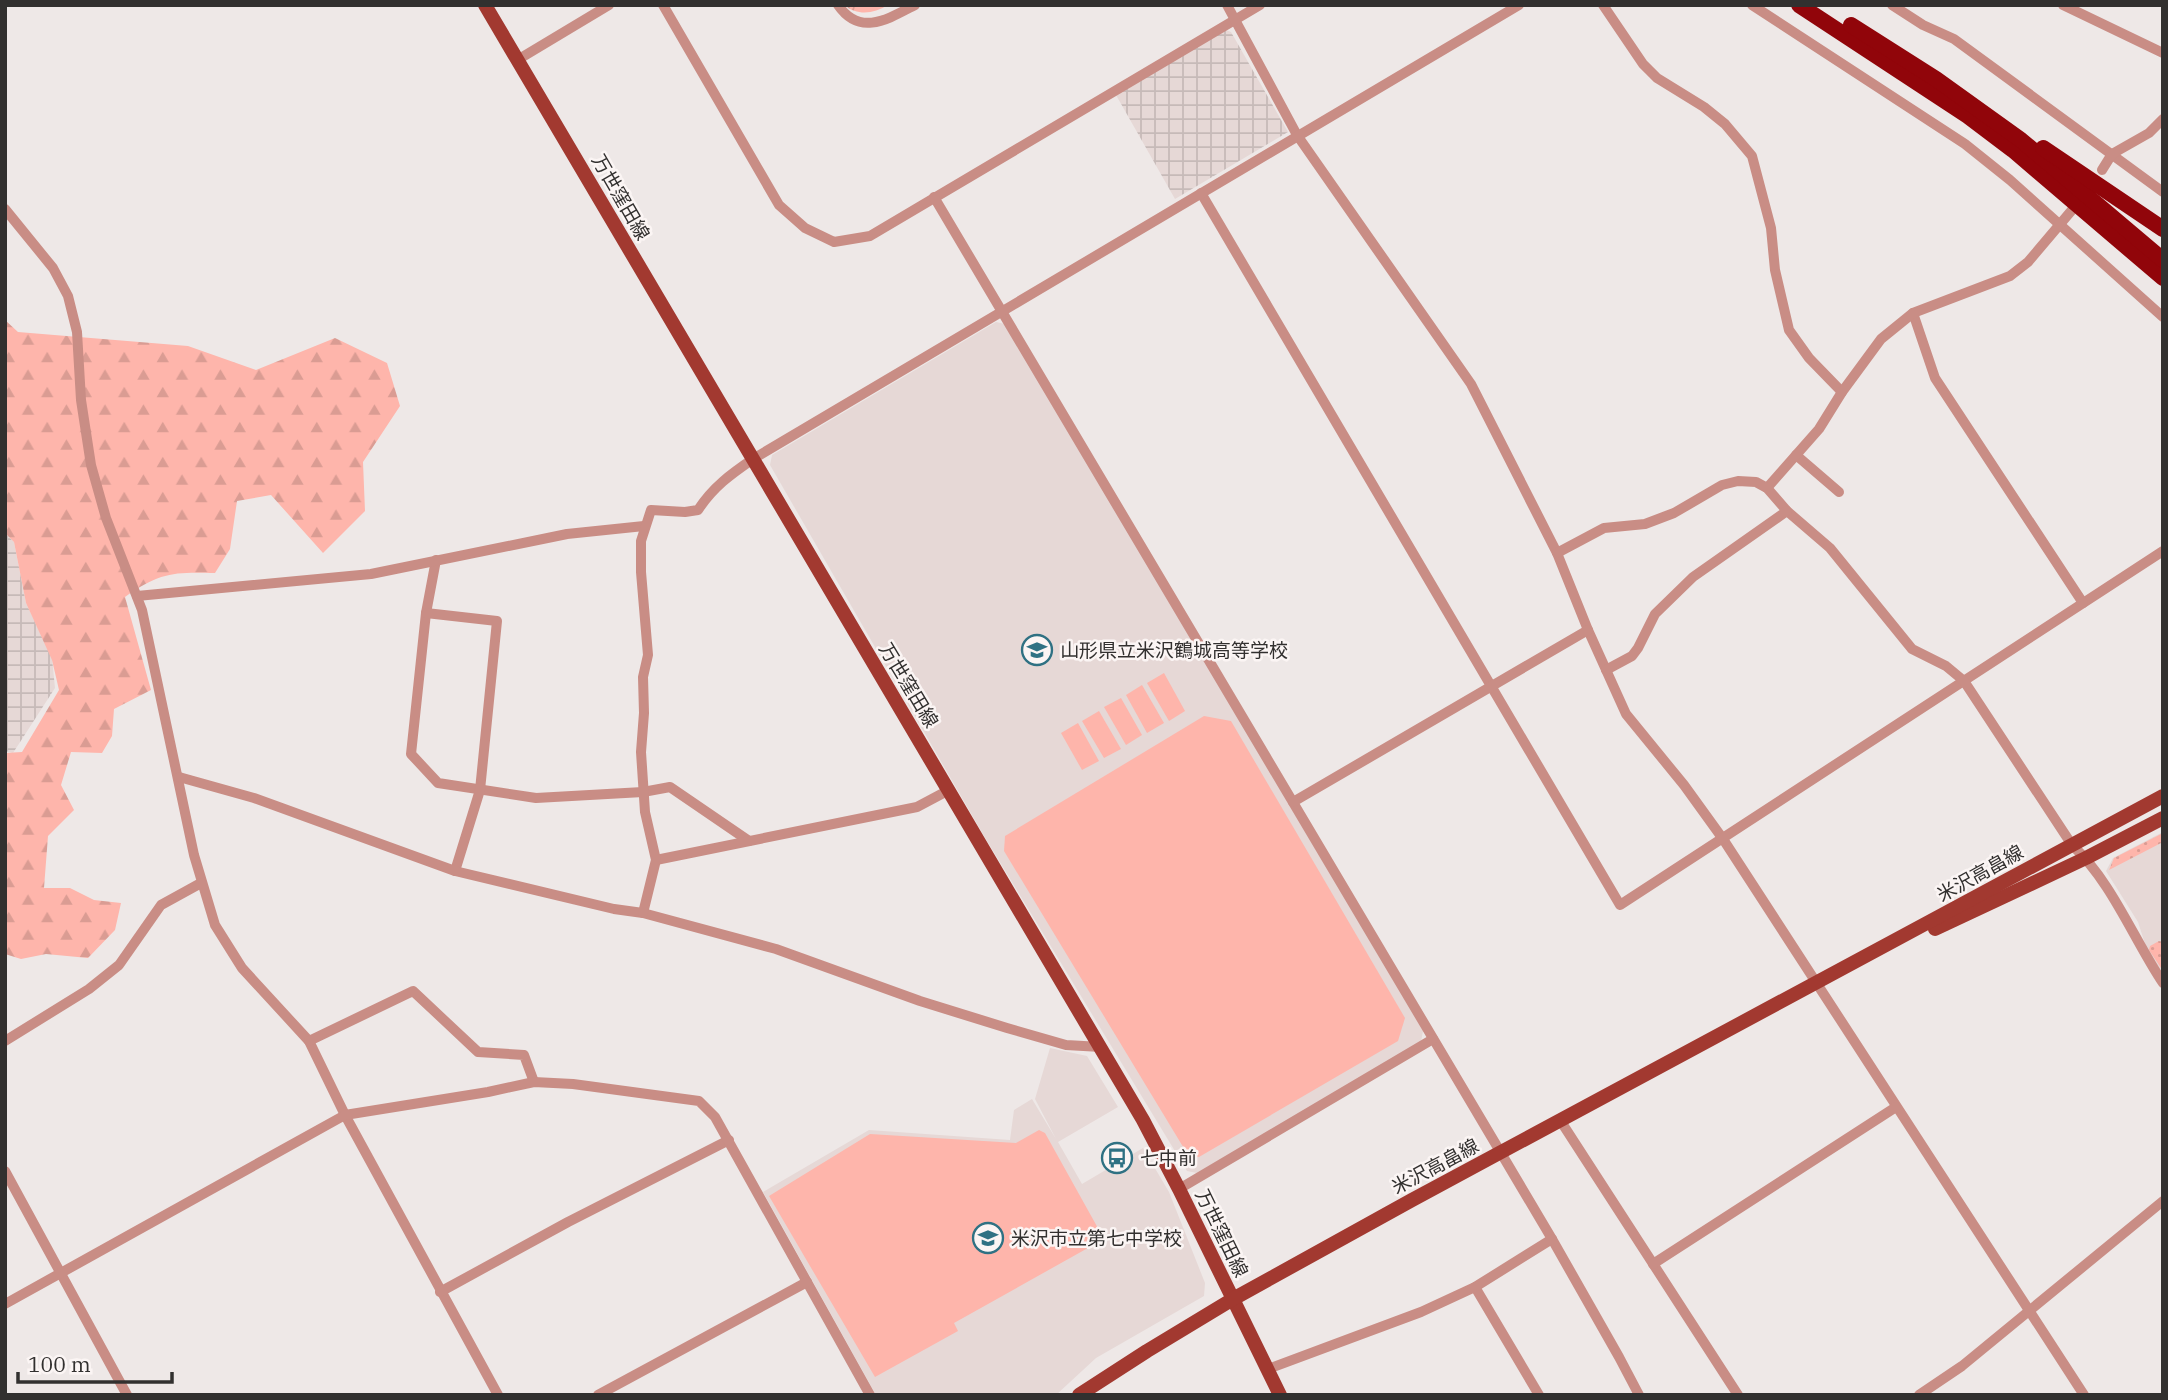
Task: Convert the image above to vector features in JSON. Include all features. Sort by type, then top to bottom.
[{"type":"highway","points":[[1799,5],[1968,116],[2013,150],[2163,278]]},
{"type":"highway","points":[[1819,5],[2070,165],[2163,229]]},
{"type":"highway","points":[[1976,107],[2069,179],[2163,260]]},
{"type":"main road","name":"万世窪田線","points":[[485,5],[1101,1047],[1179,1189],[1280,1395]]},
{"type":"main road","name":"米沢高畠線","points":[[1079,1395],[1233,1299],[2163,796]]},
{"type":"main road","name":"米沢高畠線","points":[[1816,984],[2086,858],[2163,818]]},
{"type":"street","points":[[519,59],[609,5]]},
{"type":"street","points":[[663,5],[779,205],[806,228],[834,242],[870,236],[1260,5]]},
{"type":"street","points":[[838,5],[844,15],[862,24],[883,22],[915,5]]},
{"type":"street","points":[[1227,5],[1297,135],[1471,384],[1557,552],[1626,714],[1684,785],[1723,839],[2084,1395]]},
{"type":"street","points":[[643,913],[656,860],[645,812],[641,752],[643,677],[648,655],[641,541],[651,510],[698,510],[726,477],[753,459],[1518,5]]},
{"type":"street","points":[[1603,5],[1643,64],[1657,78],[1704,107],[1725,124],[1752,156],[1771,228],[1775,270],[1789,330],[1810,358],[1842,392]]},
{"type":"street","points":[[1752,5],[1965,144],[2061,224],[2163,317]]},
{"type":"street","points":[[1892,5],[1923,25],[1954,39],[2163,192]]},
{"type":"street","points":[[2063,5],[2163,53]]},
{"type":"street","points":[[2102,170],[2112,154],[2149,133],[2163,119]]},
{"type":"street","points":[[1201,192],[1620,905],[2163,551]]},
{"type":"street","points":[[934,197],[1552,1240],[1639,1395]]},
{"type":"street","points":[[5,209],[53,268],[68,296],[77,332],[81,400],[91,465],[106,518],[137,596],[152,649],[201,883],[215,925],[242,968],[309,1041],[345,1115],[498,1395]]},
{"type":"street","points":[[1767,488],[1819,429],[1881,339],[1913,313],[2010,276],[2028,262],[2072,210]]},
{"type":"street","points":[[1913,313],[1936,378],[2083,603]]},
{"type":"street","points":[[1796,455],[1839,492]]},
{"type":"street","points":[[1557,552],[1604,527],[1645,524],[1674,513],[1722,485],[1738,481],[1756,482],[1767,488],[1787,511],[1830,548],[1912,649],[1946,666],[1965,681],[2071,845],[2086,858],[2131,925],[2143,953],[2163,983]]},
{"type":"street","points":[[1606,670],[1632,656],[1655,614],[1693,577],[1787,511]]},
{"type":"street","points":[[137,596],[372,574],[567,534],[644,526]]},
{"type":"street","points":[[436,560],[426,613],[411,754],[438,783],[536,798],[643,792],[670,787],[749,841]]},
{"type":"street","points":[[426,613],[497,621],[480,790],[455,871]]},
{"type":"street","points":[[1293,802],[1588,630]]},
{"type":"street","points":[[179,777],[254,799],[455,871],[614,909],[643,913],[776,949],[920,1001],[1030,1035],[1066,1045],[1101,1047]]},
{"type":"street","points":[[656,860],[917,807],[949,790]]},
{"type":"street","points":[[5,1041],[89,989],[119,965],[161,905],[201,883]]},
{"type":"street","points":[[309,1041],[412,991],[478,1052],[524,1055],[534,1082]]},
{"type":"street","points":[[1179,1189],[1433,1039]]},
{"type":"street","points":[[5,1304],[345,1115],[534,1082],[573,1084],[699,1101],[715,1117],[870,1395]]},
{"type":"street","points":[[1653,1264],[1896,1107]]},
{"type":"street","points":[[1560,1120],[1738,1395]]},
{"type":"street","points":[[440,1292],[568,1222],[729,1140]]},
{"type":"street","points":[[5,1171],[127,1395]]},
{"type":"street","points":[[1919,1395],[1962,1366],[2163,1201]]},
{"type":"street","points":[[1268,1369],[1421,1312],[1475,1287],[1552,1240]]},
{"type":"street","points":[[598,1395],[807,1282]]},
{"type":"street","points":[[1475,1287],[1539,1395]]},
{"type":"shaded area","points":[[1226,30],[1231,32],[1288,132],[1175,199],[1116,95]]},
{"type":"shaded area","name":"山形県立米沢鶴城高等学校","points":[[996,322],[1005,324],[1423,1031],[1421,1042],[1197,1173],[1187,1171],[984,836],[770,465],[772,455]]},
{"type":"shaded area","points":[[5,533],[14,542],[26,603],[52,658],[55,688],[13,753],[5,751]]},
{"type":"shaded area","points":[[2163,832],[2163,973],[2147,950],[2138,922],[2106,871],[2113,858]]},
{"type":"shaded area","name":"米沢市立第七中学校","points":[[1050,1048],[1087,1056],[1118,1107],[1058,1142],[1082,1184],[1143,1148],[1169,1192],[1205,1283],[1204,1296],[1096,1358],[1056,1395],[876,1395],[763,1192],[869,1130],[1010,1140],[1014,1110],[1032,1099],[1056,1139],[1035,1099]]},
{"type":"green space","points":[[844,5],[888,5],[866,12],[855,11]]},
{"type":"green space","points":[[5,320],[18,332],[188,346],[256,370],[335,338],[387,363],[400,406],[363,462],[365,511],[323,553],[271,495],[237,501],[230,549],[215,573],[168,575],[125,597],[151,690],[114,709],[112,736],[102,753],[71,752],[61,785],[74,810],[48,836],[44,888],[70,888],[94,900],[121,903],[115,930],[88,958],[46,954],[21,959],[5,954],[5,753],[22,752],[59,690],[52,660],[26,603],[14,542],[5,533]]},
{"type":"green space","points":[[1164,673],[1185,711],[1169,721],[1147,683]]},
{"type":"green space","points":[[1142,685],[1164,723],[1147,733],[1126,695]]},
{"type":"green space","points":[[1121,698],[1142,735],[1126,745],[1104,707]]},
{"type":"green space","points":[[1099,711],[1121,749],[1104,758],[1082,721]]},
{"type":"green space","points":[[1204,716],[1231,721],[1405,1018],[1398,1041],[1199,1157],[1188,1155],[1004,851],[1005,836]]},
{"type":"green space","points":[[1078,723],[1099,761],[1082,770],[1061,733]]},
{"type":"green space","points":[[2163,833],[2163,842],[2109,870],[2114,858]]},
{"type":"green space","points":[[2159,941],[2163,942],[2163,971],[2149,950],[2150,946]]},
{"type":"green space","points":[[1039,1130],[1045,1133],[1104,1239],[954,1323],[958,1331],[875,1377],[769,1196],[870,1134],[1016,1143]]},
{"type":"place","name":"山形県立米沢鶴城高等学校","points":[[1037,650]]},
{"type":"place","name":"七中前","points":[[1117,1158]]},
{"type":"place","name":"米沢市立第七中学校","points":[[988,1238]]}]
